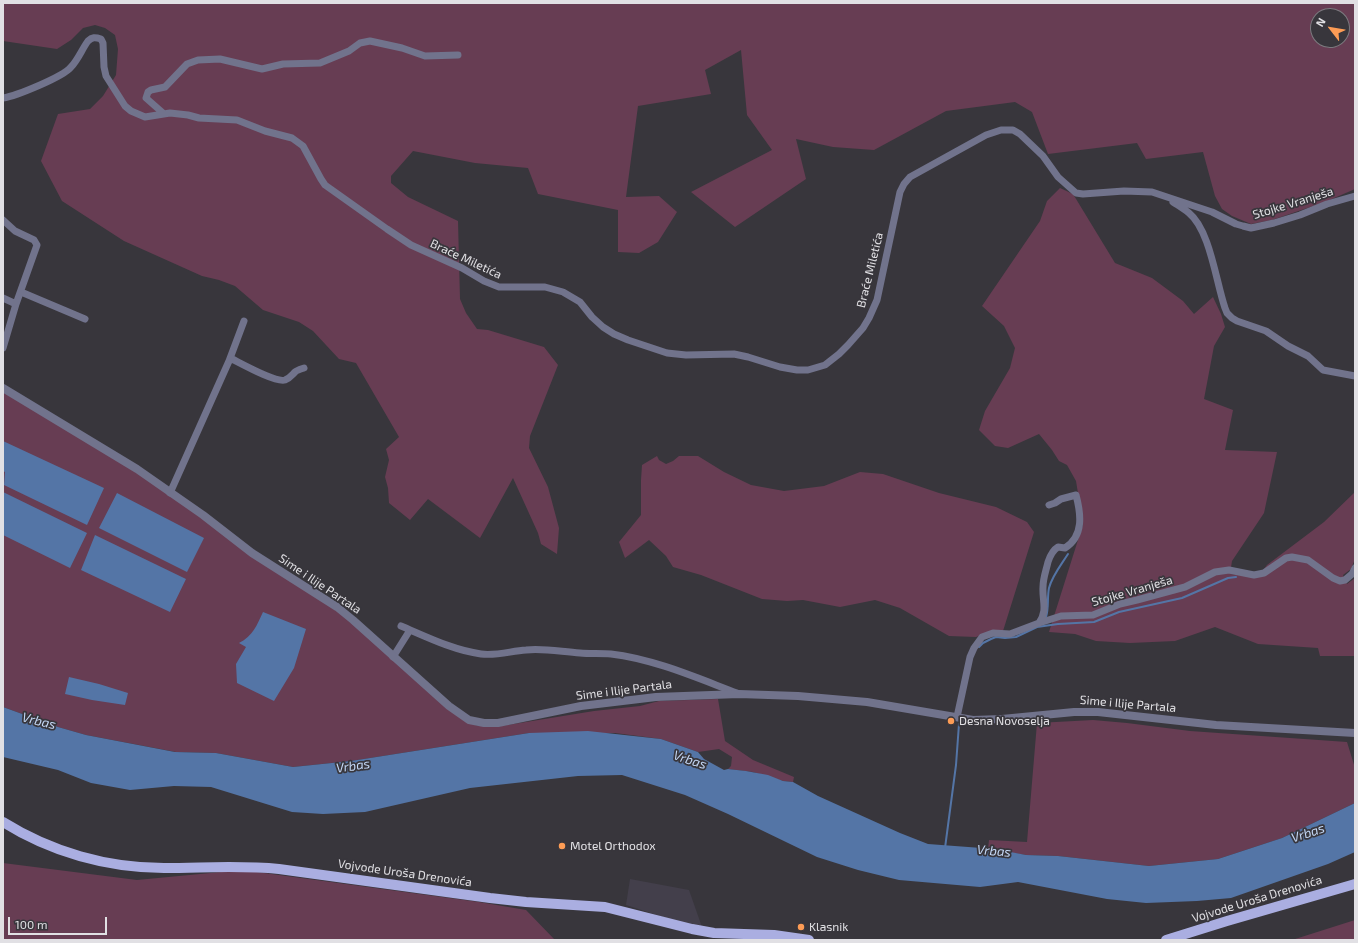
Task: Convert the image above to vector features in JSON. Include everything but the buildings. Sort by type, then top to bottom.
[{"type":"main road","name":"Vojvode Uroša Drenovića","points":[[3,822],[25,834],[70,854],[116,865],[154,868],[246,866],[279,869],[490,898],[605,907],[692,929],[714,933],[782,936],[809,940]]},
{"type":"main road","name":"Vojvode Uroša Drenovića","points":[[1166,940],[1355,884]]},
{"type":"street","name":"Braće Miletića","points":[[3,98],[22,93],[57,77],[71,68],[91,38],[101,39],[103,43],[106,76],[125,106],[131,111],[145,117],[163,114],[237,120],[265,131],[292,138],[303,146],[325,185],[411,245],[462,268],[484,281],[499,287],[545,287],[563,292],[580,302],[592,317],[614,334],[667,353],[686,355],[734,354],[780,367],[798,370],[808,370],[825,365],[840,354],[863,328],[869,318],[877,300],[900,192],[904,184],[910,177],[986,135],[1001,130],[1013,130],[1020,134],[1043,156],[1058,178],[1076,193],[1083,194],[1104,191],[1144,191],[1165,197]]},
{"type":"street","points":[[163,114],[146,98],[148,92],[166,87],[187,64],[198,60],[220,59],[262,68],[283,64],[320,63],[350,51],[360,43],[370,41],[402,48],[425,56],[458,55]]},
{"type":"street","name":"Stojke Vranješa","points":[[1165,197],[1212,212],[1236,224],[1251,228],[1274,223],[1300,215],[1327,204],[1355,196]]},
{"type":"street","points":[[1165,197],[1190,213],[1202,232],[1223,301],[1232,318],[1266,331],[1288,346],[1308,356],[1323,370],[1355,376]]},
{"type":"street","points":[[3,220],[10,228],[37,243],[3,348]]},
{"type":"street","points":[[21,292],[85,319]]},
{"type":"street","points":[[3,298],[16,304]]},
{"type":"street","points":[[170,493],[229,360],[244,321]]},
{"type":"street","points":[[229,360],[240,363],[276,380],[284,381],[291,377],[296,371],[304,368]]},
{"type":"street","name":"Sime i Ilije Partala","points":[[3,388],[124,461],[203,515],[267,563],[337,607],[457,712],[469,720],[484,723],[498,723],[581,706],[656,697],[740,694],[844,699],[894,705],[973,720],[1098,712],[1216,725],[1355,733]]},
{"type":"street","points":[[1039,623],[1045,611],[1043,586],[1049,559],[1054,549],[1058,547],[1065,548],[1074,540],[1081,523],[1080,509],[1076,495],[1061,499],[1049,505]]},
{"type":"street","name":"Stojke Vranješa","points":[[957,717],[970,658],[978,641],[982,637],[993,633],[1010,634],[1061,616],[1093,615],[1120,604],[1185,587],[1215,572],[1229,570],[1254,575],[1264,573],[1286,558],[1292,557],[1308,560],[1333,578],[1340,581],[1345,580],[1352,574],[1355,568]]},
{"type":"street","points":[[401,626],[436,642],[481,654],[504,654],[534,649],[582,654],[628,656],[692,676],[740,694]]},
{"type":"street","points":[[393,657],[410,630]]},
{"type":"shaded area","points":[[3,3],[1355,3],[1355,189],[1325,202],[1272,220],[1251,224],[1232,216],[1222,209],[1215,196],[1203,152],[1146,159],[1137,143],[1048,154],[1032,112],[1015,102],[946,111],[874,150],[833,147],[796,139],[806,179],[735,227],[691,192],[772,150],[747,115],[741,50],[705,70],[711,94],[638,106],[626,197],[659,196],[677,212],[658,242],[639,253],[618,252],[618,210],[538,194],[528,168],[475,163],[413,151],[391,176],[391,183],[408,197],[458,221],[460,299],[466,313],[477,329],[488,330],[544,347],[558,365],[530,436],[529,448],[548,487],[559,528],[557,554],[541,544],[538,533],[513,478],[480,538],[428,499],[410,520],[389,503],[388,488],[385,477],[389,460],[386,449],[399,437],[356,363],[339,359],[313,331],[299,322],[263,310],[235,286],[202,276],[124,241],[62,201],[41,161],[58,114],[90,109],[103,96],[116,75],[118,49],[115,35],[105,28],[95,25],[83,28],[71,40],[57,49],[3,41]]},
{"type":"shaded area","points":[[1060,188],[1073,194],[1115,263],[1152,278],[1183,301],[1194,314],[1213,297],[1221,314],[1225,327],[1214,346],[1204,399],[1233,410],[1225,450],[1277,452],[1264,513],[1232,561],[1230,574],[1258,577],[1267,565],[1324,522],[1355,492],[1355,559],[1351,569],[1343,575],[1347,584],[1355,578],[1355,656],[1320,656],[1318,648],[1258,644],[1215,627],[1175,641],[1130,643],[1096,641],[1075,634],[1049,632],[1083,524],[1076,481],[1067,465],[1059,461],[1039,434],[1008,448],[995,446],[979,430],[985,411],[1010,368],[1015,348],[1004,326],[982,306],[1040,221],[1047,201]]},
{"type":"shaded area","points":[[3,388],[85,437],[321,597],[474,725],[495,727],[594,711],[640,706],[659,701],[718,699],[725,741],[753,760],[794,777],[793,782],[783,781],[753,772],[728,769],[731,766],[732,757],[719,749],[698,752],[661,739],[615,733],[529,733],[351,761],[293,767],[216,753],[176,752],[86,735],[58,727],[3,707]]},
{"type":"shaded area","points":[[657,456],[659,460],[666,464],[679,456],[698,456],[724,472],[751,485],[784,491],[824,486],[860,472],[883,474],[939,493],[996,507],[1027,522],[1034,532],[1003,631],[993,631],[976,637],[949,636],[900,608],[875,600],[840,607],[803,600],[787,601],[762,599],[701,575],[673,567],[666,556],[649,540],[625,558],[619,542],[641,515],[642,465]]},
{"type":"shaded area","points":[[1093,720],[1190,731],[1347,742],[1355,768],[1355,803],[1282,838],[1218,859],[1149,866],[1058,856],[1026,855],[988,849],[989,840],[1027,842],[1037,723]]},
{"type":"shaded area","points":[[3,863],[137,880],[242,870],[479,902],[526,910],[555,940],[3,940]]},
{"type":"shaded area","points":[[630,879],[689,890],[703,930],[626,905]]},
{"type":"shaded area","points":[[1355,920],[1355,940],[1292,940]]},
{"type":"water","points":[[3,441],[104,488],[87,525],[4,485],[5,472],[3,471]]},
{"type":"water","points":[[3,492],[87,533],[70,568],[3,535]]},
{"type":"water","points":[[117,493],[204,538],[187,572],[99,528]]},
{"type":"water","points":[[95,535],[186,579],[170,612],[81,570]]},
{"type":"water","points":[[263,612],[306,629],[294,668],[274,701],[237,683],[236,664],[246,647],[239,643],[251,634]]},
{"type":"water","points":[[69,677],[128,693],[125,705],[65,694]]},
{"type":"water","name":"Vrbas","points":[[3,707],[58,727],[86,735],[175,752],[216,753],[293,767],[351,761],[529,733],[588,731],[661,739],[698,752],[704,759],[724,770],[746,771],[768,775],[783,781],[793,782],[818,796],[928,844],[995,849],[1026,855],[1058,856],[1149,866],[1218,859],[1282,838],[1355,803],[1355,852],[1328,864],[1231,898],[1197,901],[1146,903],[1107,899],[1018,882],[980,887],[899,880],[858,870],[817,857],[685,795],[622,775],[578,776],[470,788],[365,812],[323,814],[292,812],[211,787],[174,786],[130,790],[91,783],[58,770],[3,757]]},
{"type":"waterway","points":[[1046,617],[1050,584],[1068,554]]},
{"type":"waterway","points":[[979,647],[983,643],[996,637],[1016,637],[1037,627],[1094,622],[1119,612],[1182,598],[1228,578],[1236,577]]},
{"type":"waterway","points":[[945,848],[956,765],[959,724]]},
{"type":"place","name":"Desna Novoselja","points":[[951,721]]},
{"type":"place","name":"Motel Orthodox","points":[[562,846]]},
{"type":"place","name":"Klasnik","points":[[801,927]]}]
